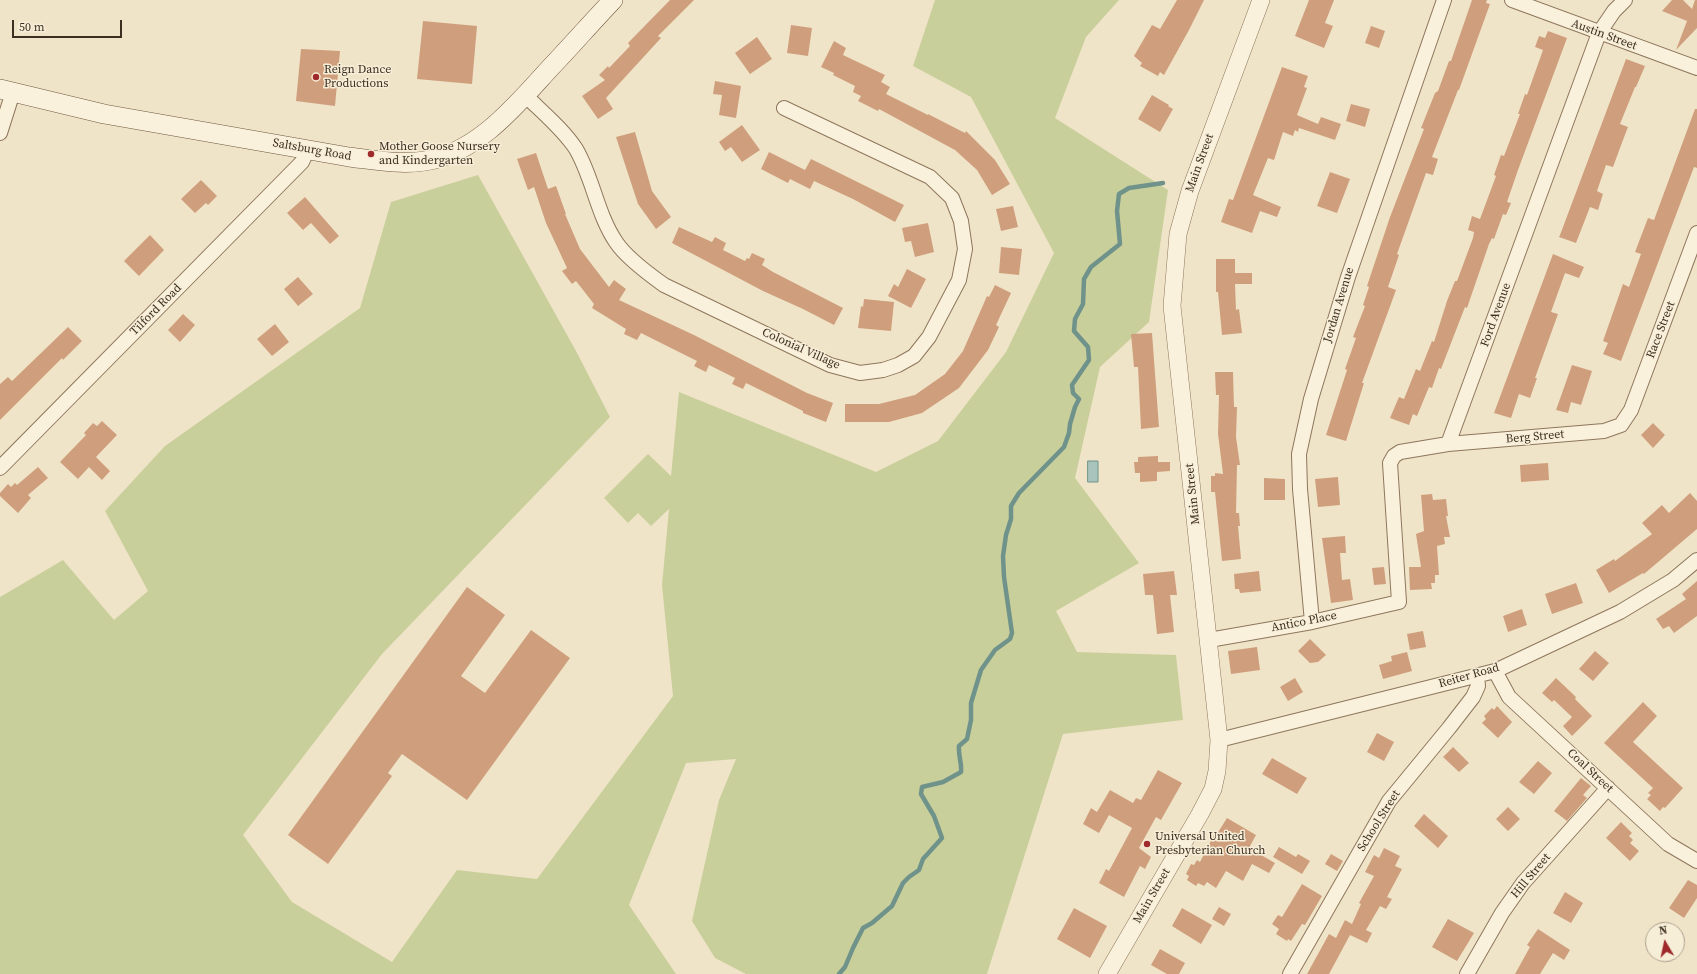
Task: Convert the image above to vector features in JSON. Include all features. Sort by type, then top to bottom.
[{"type":"main road","name":"Saltsburg Road","points":[[6,91],[104,114],[378,161],[408,163],[437,159],[467,146],[484,134],[525,95],[613,0]]},
{"type":"street","name":"Main Street","points":[[1107,974],[1213,789],[1217,771],[1219,740],[1172,306],[1178,234],[1190,191],[1261,0]]},
{"type":"street","name":"Jordan Avenue","points":[[1312,622],[1300,489],[1299,454],[1310,399],[1348,277],[1444,0]]},
{"type":"street","name":"Austin Street","points":[[1512,0],[1697,68]]},
{"type":"street","name":"Ford Avenue","points":[[1448,444],[1599,33],[1614,12],[1625,0]]},
{"type":"street","points":[[0,133],[6,91]]},
{"type":"street","name":"Colonial Village","points":[[525,95],[570,140],[579,156],[604,220],[616,243],[647,273],[664,285],[830,364],[860,373],[883,370],[898,365],[914,356],[929,337],[959,280],[965,249],[961,221],[952,198],[930,177],[784,108]]},
{"type":"street","name":"Tilford Road","points":[[0,468],[302,162],[308,149]]},
{"type":"street","name":"Race Street","points":[[1621,425],[1631,410],[1697,233]]},
{"type":"street","name":"Berg Street","points":[[1448,444],[1604,431],[1621,425]]},
{"type":"street","name":"Antico Place","points":[[1209,640],[1312,622],[1399,602],[1390,462],[1394,456],[1400,452],[1448,444]]},
{"type":"street","name":"Reiter Road","points":[[1219,740],[1495,671],[1620,612],[1673,580],[1697,560]]},
{"type":"street","name":"Coal Street","points":[[1495,671],[1509,697],[1668,844],[1697,861]]},
{"type":"street","name":"School Street","points":[[1290,974],[1389,800],[1450,728],[1473,697],[1478,686],[1477,676]]},
{"type":"street","name":"Hill Street","points":[[1467,974],[1502,912],[1523,883],[1608,788]]},
{"type":"green space","points":[[935,0],[1119,0],[1086,37],[1055,118],[1168,190],[1149,322],[1100,367],[1075,478],[1139,563],[1056,611],[1077,652],[1176,655],[1183,720],[1063,734],[987,974],[746,974],[715,958],[692,921],[719,800],[736,759],[686,763],[629,905],[676,974],[0,974],[0,597],[63,560],[114,620],[148,591],[105,511],[165,446],[360,308],[391,202],[478,175],[576,351],[610,417],[382,654],[243,835],[292,902],[392,962],[457,870],[537,879],[673,696],[662,585],[669,509],[651,526],[638,513],[628,523],[604,498],[648,454],[671,476],[679,392],[876,472],[938,441],[1006,352],[1054,253],[971,97],[913,66]]},
{"type":"water","points":[[1088,461],[1098,461],[1098,482],[1088,482]]},
{"type":"building","points":[[670,0],[694,0],[658,36],[661,38],[606,98],[613,109],[598,119],[582,96],[605,80],[599,75],[608,66],[609,68],[630,46],[628,43]]},
{"type":"building","points":[[1177,0],[1204,0],[1164,75],[1160,72],[1158,76],[1140,66],[1142,63],[1134,56],[1152,25],[1160,29]]},
{"type":"building","points":[[1309,0],[1334,0],[1325,23],[1333,26],[1324,48],[1295,36]]},
{"type":"building","points":[[1472,0],[1487,0],[1486,3],[1490,4],[1459,90],[1432,157],[1438,159],[1433,175],[1426,173],[1397,254],[1399,255],[1388,287],[1396,290],[1362,383],[1364,383],[1346,441],[1326,435],[1347,370],[1345,369],[1356,338],[1353,337],[1365,306],[1363,305],[1369,287],[1367,286],[1390,217],[1424,129],[1421,128],[1435,93],[1438,91],[1449,61],[1451,61]]},
{"type":"building","points":[[1672,0],[1683,0],[1692,9],[1695,0],[1697,0],[1697,28],[1676,50],[1687,21],[1662,11]]},
{"type":"building","points":[[423,21],[477,26],[472,84],[417,79]]},
{"type":"building","points":[[791,25],[812,28],[808,56],[787,53]]},
{"type":"building","points":[[1371,26],[1385,31],[1379,48],[1365,43]]},
{"type":"building","points":[[1548,31],[1567,38],[1507,202],[1511,203],[1506,215],[1503,214],[1494,239],[1492,238],[1489,244],[1467,308],[1465,307],[1441,369],[1439,368],[1432,388],[1429,387],[1417,416],[1413,414],[1409,425],[1390,418],[1399,397],[1404,399],[1416,369],[1420,371],[1432,341],[1434,342],[1447,301],[1455,281],[1457,281],[1473,238],[1474,232],[1468,230],[1472,216],[1480,219],[1496,176],[1494,175],[1501,155],[1504,156],[1520,114],[1518,114],[1525,94],[1527,95],[1543,50],[1535,47],[1539,36],[1545,38]]},
{"type":"building","points":[[757,37],[772,59],[750,74],[735,53]]},
{"type":"building","points":[[834,41],[846,48],[843,55],[885,75],[881,82],[890,87],[886,94],[965,133],[966,131],[995,160],[1010,184],[992,195],[977,170],[955,150],[879,109],[878,111],[858,101],[861,96],[853,92],[855,86],[821,67]]},
{"type":"building","name":"Reign Dance Productions","points":[[301,49],[340,51],[335,106],[296,101]]},
{"type":"building","points":[[1626,59],[1645,66],[1620,124],[1628,127],[1613,167],[1606,165],[1597,191],[1603,194],[1598,210],[1590,207],[1576,243],[1559,237]]},
{"type":"building","points":[[1282,67],[1308,76],[1304,87],[1307,88],[1297,115],[1318,124],[1321,117],[1341,124],[1335,140],[1299,128],[1298,132],[1295,130],[1293,136],[1283,132],[1274,160],[1268,158],[1253,195],[1281,207],[1277,217],[1260,211],[1252,233],[1221,222],[1229,199],[1233,200]]},
{"type":"building","points":[[715,81],[741,86],[736,118],[719,115],[722,95],[713,94]]},
{"type":"building","points":[[1152,95],[1173,109],[1160,132],[1138,119]]},
{"type":"building","points":[[1351,104],[1370,109],[1365,127],[1346,121]]},
{"type":"building","points":[[1695,109],[1697,109],[1697,168],[1694,167],[1621,361],[1603,354],[1608,343],[1603,341],[1623,284],[1629,287],[1641,254],[1635,252],[1648,218],[1654,220]]},
{"type":"building","points":[[742,125],[760,150],[742,162],[731,147],[725,151],[719,142]]},
{"type":"building","points":[[635,132],[652,191],[671,217],[656,229],[638,204],[616,137]]},
{"type":"building","points":[[769,152],[805,170],[811,159],[904,205],[895,222],[853,199],[814,181],[810,189],[790,179],[788,183],[761,169]]},
{"type":"building","points":[[536,153],[548,189],[556,186],[565,214],[580,249],[609,287],[614,280],[626,289],[619,300],[694,335],[807,393],[833,403],[826,422],[803,413],[803,411],[746,383],[743,389],[732,384],[735,378],[709,365],[706,372],[694,366],[697,361],[641,333],[637,340],[624,334],[626,329],[592,308],[594,304],[576,281],[572,284],[562,271],[567,268],[546,223],[534,187],[528,190],[517,159]]},
{"type":"building","points":[[1330,172],[1350,179],[1337,213],[1317,206]]},
{"type":"building","points":[[201,180],[217,196],[208,205],[206,203],[195,213],[181,199]]},
{"type":"building","points":[[305,197],[339,236],[330,244],[311,223],[303,230],[287,213]]},
{"type":"building","points":[[1013,206],[1018,227],[1001,231],[996,209]]},
{"type":"building","points":[[928,223],[934,252],[915,257],[911,241],[905,242],[902,228]]},
{"type":"building","points":[[679,227],[712,242],[715,237],[726,243],[723,250],[745,261],[747,258],[749,259],[752,253],[765,259],[762,265],[773,272],[843,308],[834,325],[763,291],[672,243]]},
{"type":"building","points":[[150,235],[164,250],[139,276],[124,261]]},
{"type":"building","points":[[1001,247],[1022,249],[1019,275],[999,273]]},
{"type":"building","points":[[1553,254],[1584,267],[1579,278],[1565,273],[1551,312],[1558,314],[1535,378],[1537,378],[1530,398],[1519,394],[1511,418],[1494,413]]},
{"type":"building","points":[[1216,259],[1235,259],[1235,273],[1252,273],[1252,284],[1235,284],[1236,310],[1239,309],[1242,333],[1222,335],[1218,292],[1216,292]]},
{"type":"building","points":[[907,269],[926,279],[911,308],[888,296],[894,284],[898,287]]},
{"type":"building","points":[[298,277],[313,294],[298,306],[284,289]]},
{"type":"building","points":[[995,285],[1011,293],[996,325],[999,327],[988,350],[959,388],[922,413],[889,422],[845,422],[845,404],[879,404],[915,395],[945,374],[963,351],[987,296],[989,297]]},
{"type":"building","points":[[864,299],[894,302],[891,331],[858,328],[861,306],[863,307]]},
{"type":"building","points":[[183,314],[195,325],[180,342],[168,330]]},
{"type":"building","points":[[275,324],[289,342],[272,356],[257,339]]},
{"type":"building","points":[[68,327],[82,341],[63,360],[62,358],[0,420],[0,384],[8,377],[12,381]]},
{"type":"building","points":[[1152,333],[1159,427],[1141,429],[1138,367],[1134,367],[1131,334]]},
{"type":"building","points":[[1572,365],[1592,371],[1581,405],[1571,402],[1568,413],[1556,410]]},
{"type":"building","points":[[1215,372],[1233,372],[1234,407],[1237,407],[1236,437],[1240,465],[1237,465],[1236,513],[1239,513],[1240,526],[1238,526],[1241,559],[1222,561],[1215,492],[1211,492],[1211,476],[1215,476],[1215,473],[1223,474],[1218,434],[1219,395],[1216,395]]},
{"type":"building","points":[[102,421],[117,435],[96,457],[110,471],[102,480],[89,467],[78,479],[60,462],[86,435],[84,433],[93,423],[97,426]]},
{"type":"building","points":[[1653,423],[1665,435],[1653,448],[1641,435]]},
{"type":"building","points":[[1158,456],[1158,462],[1170,462],[1170,471],[1157,472],[1157,481],[1140,482],[1140,473],[1135,473],[1134,462],[1138,462],[1138,457]]},
{"type":"building","points":[[1548,463],[1549,480],[1521,482],[1520,465]]},
{"type":"building","points":[[38,467],[48,478],[28,495],[31,498],[18,513],[0,496],[0,493],[8,484],[11,487],[15,483],[17,485]]},
{"type":"building","points":[[1338,477],[1340,505],[1318,507],[1315,479]]},
{"type":"building","points":[[1264,478],[1285,479],[1285,500],[1264,500]]},
{"type":"building","points":[[1690,493],[1697,501],[1697,529],[1644,574],[1643,573],[1609,593],[1596,570],[1614,559],[1615,561],[1652,534],[1642,523],[1662,505],[1669,513]]},
{"type":"building","points":[[1432,494],[1433,500],[1446,499],[1448,516],[1446,516],[1450,537],[1444,537],[1445,544],[1437,546],[1439,575],[1435,575],[1435,583],[1431,583],[1432,589],[1410,590],[1409,567],[1421,567],[1416,534],[1424,531],[1421,495]]},
{"type":"building","points":[[1345,536],[1346,553],[1340,553],[1342,580],[1350,579],[1353,600],[1331,603],[1322,538]]},
{"type":"building","points":[[1384,567],[1386,584],[1374,585],[1372,568]]},
{"type":"building","points":[[1174,571],[1177,595],[1170,595],[1174,632],[1157,634],[1153,595],[1145,595],[1143,574]]},
{"type":"building","points":[[1259,571],[1261,591],[1240,593],[1239,589],[1235,589],[1234,574]]},
{"type":"building","points":[[1697,581],[1697,616],[1674,633],[1669,626],[1663,629],[1656,619],[1686,599],[1682,594]]},
{"type":"building","points":[[1576,583],[1583,603],[1552,614],[1545,594]]},
{"type":"building","points":[[467,587],[505,615],[461,676],[485,693],[531,630],[570,658],[467,800],[402,754],[388,773],[392,776],[328,864],[288,835]]},
{"type":"building","points":[[1522,609],[1527,625],[1508,632],[1503,616]]},
{"type":"building","points":[[1423,631],[1426,647],[1410,650],[1407,634]]},
{"type":"building","points":[[1310,639],[1326,655],[1318,662],[1310,663],[1298,651]]},
{"type":"building","points":[[1257,647],[1260,670],[1231,674],[1228,651]]},
{"type":"building","points":[[1595,651],[1609,663],[1593,681],[1579,669]]},
{"type":"building","points":[[1407,652],[1412,671],[1383,679],[1379,665],[1392,661],[1391,656]]},
{"type":"building","points":[[1295,678],[1303,692],[1288,701],[1280,687]]},
{"type":"building","points":[[1556,678],[1576,697],[1575,699],[1592,716],[1572,736],[1563,726],[1572,717],[1554,700],[1552,702],[1542,693]]},
{"type":"building","points":[[1643,702],[1657,716],[1633,742],[1683,788],[1665,808],[1663,807],[1660,811],[1647,799],[1651,795],[1648,793],[1653,788],[1604,743]]},
{"type":"building","points":[[1497,706],[1512,722],[1498,738],[1482,723],[1486,719],[1484,716],[1492,708],[1494,710]]},
{"type":"building","points":[[1377,733],[1394,742],[1384,761],[1367,752]]},
{"type":"building","points":[[1453,747],[1469,763],[1459,772],[1443,757]]},
{"type":"building","points":[[1272,758],[1307,778],[1297,794],[1262,774]]},
{"type":"building","points":[[1538,761],[1552,773],[1534,794],[1519,782]]},
{"type":"building","points":[[1158,770],[1182,783],[1161,820],[1156,817],[1139,848],[1151,857],[1145,869],[1140,866],[1124,897],[1099,883],[1106,869],[1109,871],[1132,828],[1109,815],[1099,833],[1083,824],[1091,808],[1097,812],[1110,790],[1133,803],[1136,798],[1141,800]]},
{"type":"building","points":[[1581,778],[1591,786],[1583,795],[1587,798],[1567,821],[1554,811]]},
{"type":"building","points":[[1508,807],[1520,819],[1508,831],[1496,819]]},
{"type":"building","points":[[1424,814],[1448,836],[1438,848],[1414,826]]},
{"type":"building","points":[[1227,818],[1256,835],[1249,848],[1275,863],[1269,873],[1252,864],[1243,881],[1226,871],[1216,888],[1207,882],[1204,886],[1198,883],[1196,886],[1187,880],[1189,876],[1186,874],[1191,864],[1194,865],[1197,860],[1200,862],[1215,833],[1217,834]]},
{"type":"building","points":[[1621,822],[1632,833],[1629,836],[1633,840],[1630,843],[1639,851],[1630,861],[1606,838]]},
{"type":"building","points":[[1279,847],[1296,857],[1298,854],[1310,861],[1302,874],[1273,857]]},
{"type":"building","points":[[1384,848],[1400,856],[1395,866],[1402,869],[1387,897],[1392,899],[1386,909],[1380,906],[1366,930],[1372,933],[1367,943],[1350,935],[1329,974],[1307,974],[1329,934],[1336,938],[1345,920],[1352,924],[1361,904],[1359,903],[1374,876],[1365,872],[1374,855],[1379,858]]},
{"type":"building","points":[[1331,854],[1343,861],[1337,871],[1325,864]]},
{"type":"building","points":[[1688,880],[1697,885],[1697,898],[1684,918],[1669,908]]},
{"type":"building","points":[[1302,884],[1322,896],[1305,925],[1302,924],[1291,941],[1288,939],[1287,941],[1276,934],[1279,929],[1272,924],[1278,915],[1282,917]]},
{"type":"building","points":[[1565,892],[1583,903],[1571,923],[1553,913]]},
{"type":"building","points":[[1219,907],[1231,914],[1224,926],[1212,919]]},
{"type":"building","points":[[1074,908],[1107,926],[1090,958],[1057,939]]},
{"type":"building","points":[[1182,908],[1212,925],[1201,944],[1172,926]]},
{"type":"building","points":[[1448,919],[1474,933],[1457,961],[1432,947]]},
{"type":"building","points":[[1538,929],[1570,950],[1564,960],[1553,953],[1540,974],[1515,974],[1530,947],[1527,945]]},
{"type":"building","points":[[1160,949],[1185,963],[1179,974],[1167,974],[1151,965]]},
{"type":"waterway","points":[[839,974],[845,967],[863,928],[872,923],[892,906],[903,883],[919,870],[923,859],[942,838],[934,816],[921,794],[922,787],[943,782],[961,772],[959,746],[967,739],[971,720],[971,703],[981,670],[995,650],[1010,639],[1012,633],[1004,577],[1003,556],[1006,535],[1011,519],[1011,506],[1019,493],[1064,447],[1069,433],[1070,424],[1079,399],[1073,393],[1072,385],[1089,360],[1088,347],[1074,331],[1075,319],[1083,304],[1084,279],[1091,267],[1120,244],[1117,211],[1119,194],[1129,188],[1163,183]]},
{"type":"place","name":"Reign Dance Productions","points":[[316,77]]},
{"type":"place","name":"Mother Goose Nursery and Kindergarten","points":[[371,154]]},
{"type":"place","name":"Universal United Presbyterian Church","points":[[1147,844]]}]
